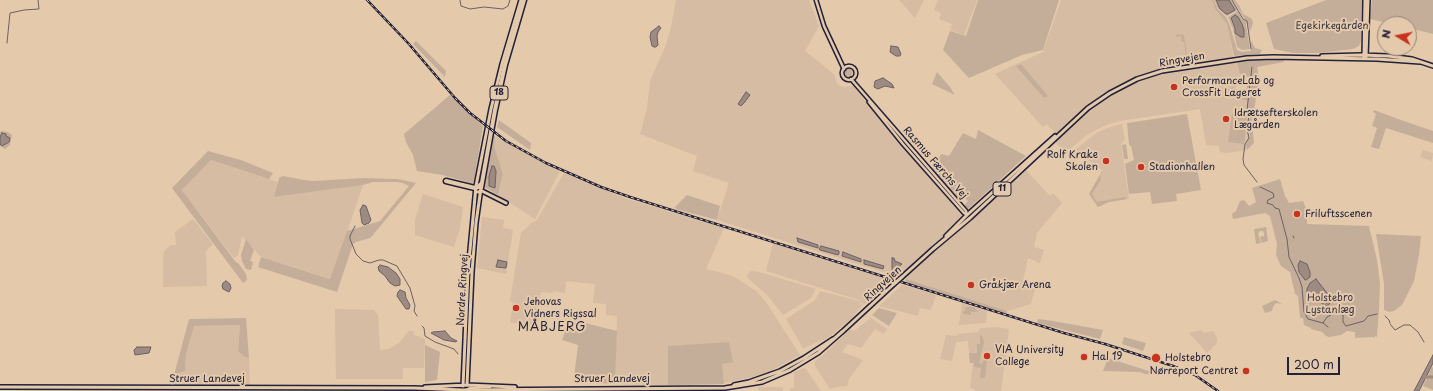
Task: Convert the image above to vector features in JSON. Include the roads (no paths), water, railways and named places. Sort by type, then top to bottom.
[{"type":"highway","name":"18","points":[[479,189],[505,65],[524,0]]},
{"type":"highway","points":[[446,181],[479,189]]},
{"type":"main road","name":"18","points":[[479,189],[482,154],[502,64],[521,0]]},
{"type":"main road","points":[[816,0],[824,26],[845,68]]},
{"type":"main road","points":[[1365,57],[1367,0]]},
{"type":"main road","name":"Ringvejen","points":[[809,360],[833,341],[894,284],[970,218],[1096,102],[1133,81],[1153,73],[1240,58],[1397,57],[1433,66]]},
{"type":"main road","points":[[851,67],[854,70],[855,73],[852,78],[846,79],[843,76],[842,72],[845,68],[851,67]]},
{"type":"main road","name":"Rasmus Færchs Vej","points":[[852,78],[878,114],[967,215]]},
{"type":"main road","name":"Ringvejen","points":[[933,249],[967,215],[1046,143],[1069,126]]},
{"type":"main road","name":"Nordre Ringvej","points":[[465,388],[464,353],[468,271],[475,196],[479,189]]},
{"type":"main road","name":"Nordre Ringvej","points":[[465,388],[479,189]]},
{"type":"main road","points":[[479,189],[506,203]]},
{"type":"main road","name":"Ringvejen","points":[[804,358],[843,331]]},
{"type":"main road","name":"Struer Landevej","points":[[414,388],[434,390],[499,386],[638,388],[725,387],[764,378],[785,369],[804,358]]},
{"type":"main road","name":"Struer Landevej","points":[[0,387],[725,388],[746,386],[762,382],[786,373],[809,360]]},
{"type":"waterway","points":[[7,43],[10,13],[39,9],[38,0]]},
{"type":"waterway","points":[[460,0],[461,6],[470,9],[484,7],[503,9],[508,6],[510,0]]},
{"type":"waterway","points":[[1232,0],[1243,19],[1247,21],[1251,49]]},
{"type":"waterway","points":[[1252,67],[1247,110],[1249,115],[1247,129],[1249,138],[1245,144],[1243,159],[1244,165],[1257,182]]},
{"type":"waterway","points":[[1260,187],[1273,193],[1274,197],[1268,200],[1267,203],[1279,209],[1287,239],[1289,257],[1302,287],[1304,312],[1308,319],[1323,323],[1333,311]]},
{"type":"waterway","points":[[355,226],[350,239],[356,254],[363,261],[370,263],[383,260],[397,266],[410,288],[415,306],[414,311],[417,316]]},
{"type":"waterway","points":[[1326,308],[1334,311]]},
{"type":"waterway","points":[[1335,312],[1343,315],[1343,322],[1346,326],[1364,321],[1368,316],[1377,314]]},
{"type":"waterway","points":[[1385,316],[1390,323]]},
{"type":"waterway","points":[[1323,323],[1328,327]]},
{"type":"waterway","points":[[1390,324],[1395,330],[1404,325],[1410,325],[1418,332],[1424,342]]},
{"type":"waterway","points":[[422,326],[424,328],[425,336],[435,342],[454,349],[458,354]]},
{"type":"waterway","points":[[1424,377],[1433,377]]},
{"type":"railway","points":[[367,0],[408,43],[455,98],[470,113],[506,141],[546,163],[601,187],[630,197],[1173,366],[1195,375],[1218,391]]},
{"type":"place","name":"PerformanceLab og CrossFit Lageret","points":[[1174,87]]},
{"type":"place","name":"Idrætsefterskolen Lægården","points":[[1226,119]]},
{"type":"place","name":"Rolf Krake Skolen","points":[[1106,161]]},
{"type":"place","name":"Stadionhallen","points":[[1141,167]]},
{"type":"place","name":"Friluftsscenen","points":[[1297,214]]},
{"type":"place","name":"Gråkjær Arena","points":[[971,285]]},
{"type":"place","name":"Jehovas Vidners Rigssal","points":[[516,308]]},
{"type":"place","name":"VIA University College","points":[[987,356]]},
{"type":"place","name":"Hal 19","points":[[1084,357]]},
{"type":"place","name":"Holstebro","points":[[1156,358]]},
{"type":"place","name":"Nørreport Centret","points":[[1246,371]]},
{"type":"district","name":"MÅBJERG","points":[[552,328]]},
{"type":"park label","name":"Egekirkegården","points":[[1332,26]]},
{"type":"park label","name":"Holstebro Lystanlæg","points":[[1330,304]]}]
